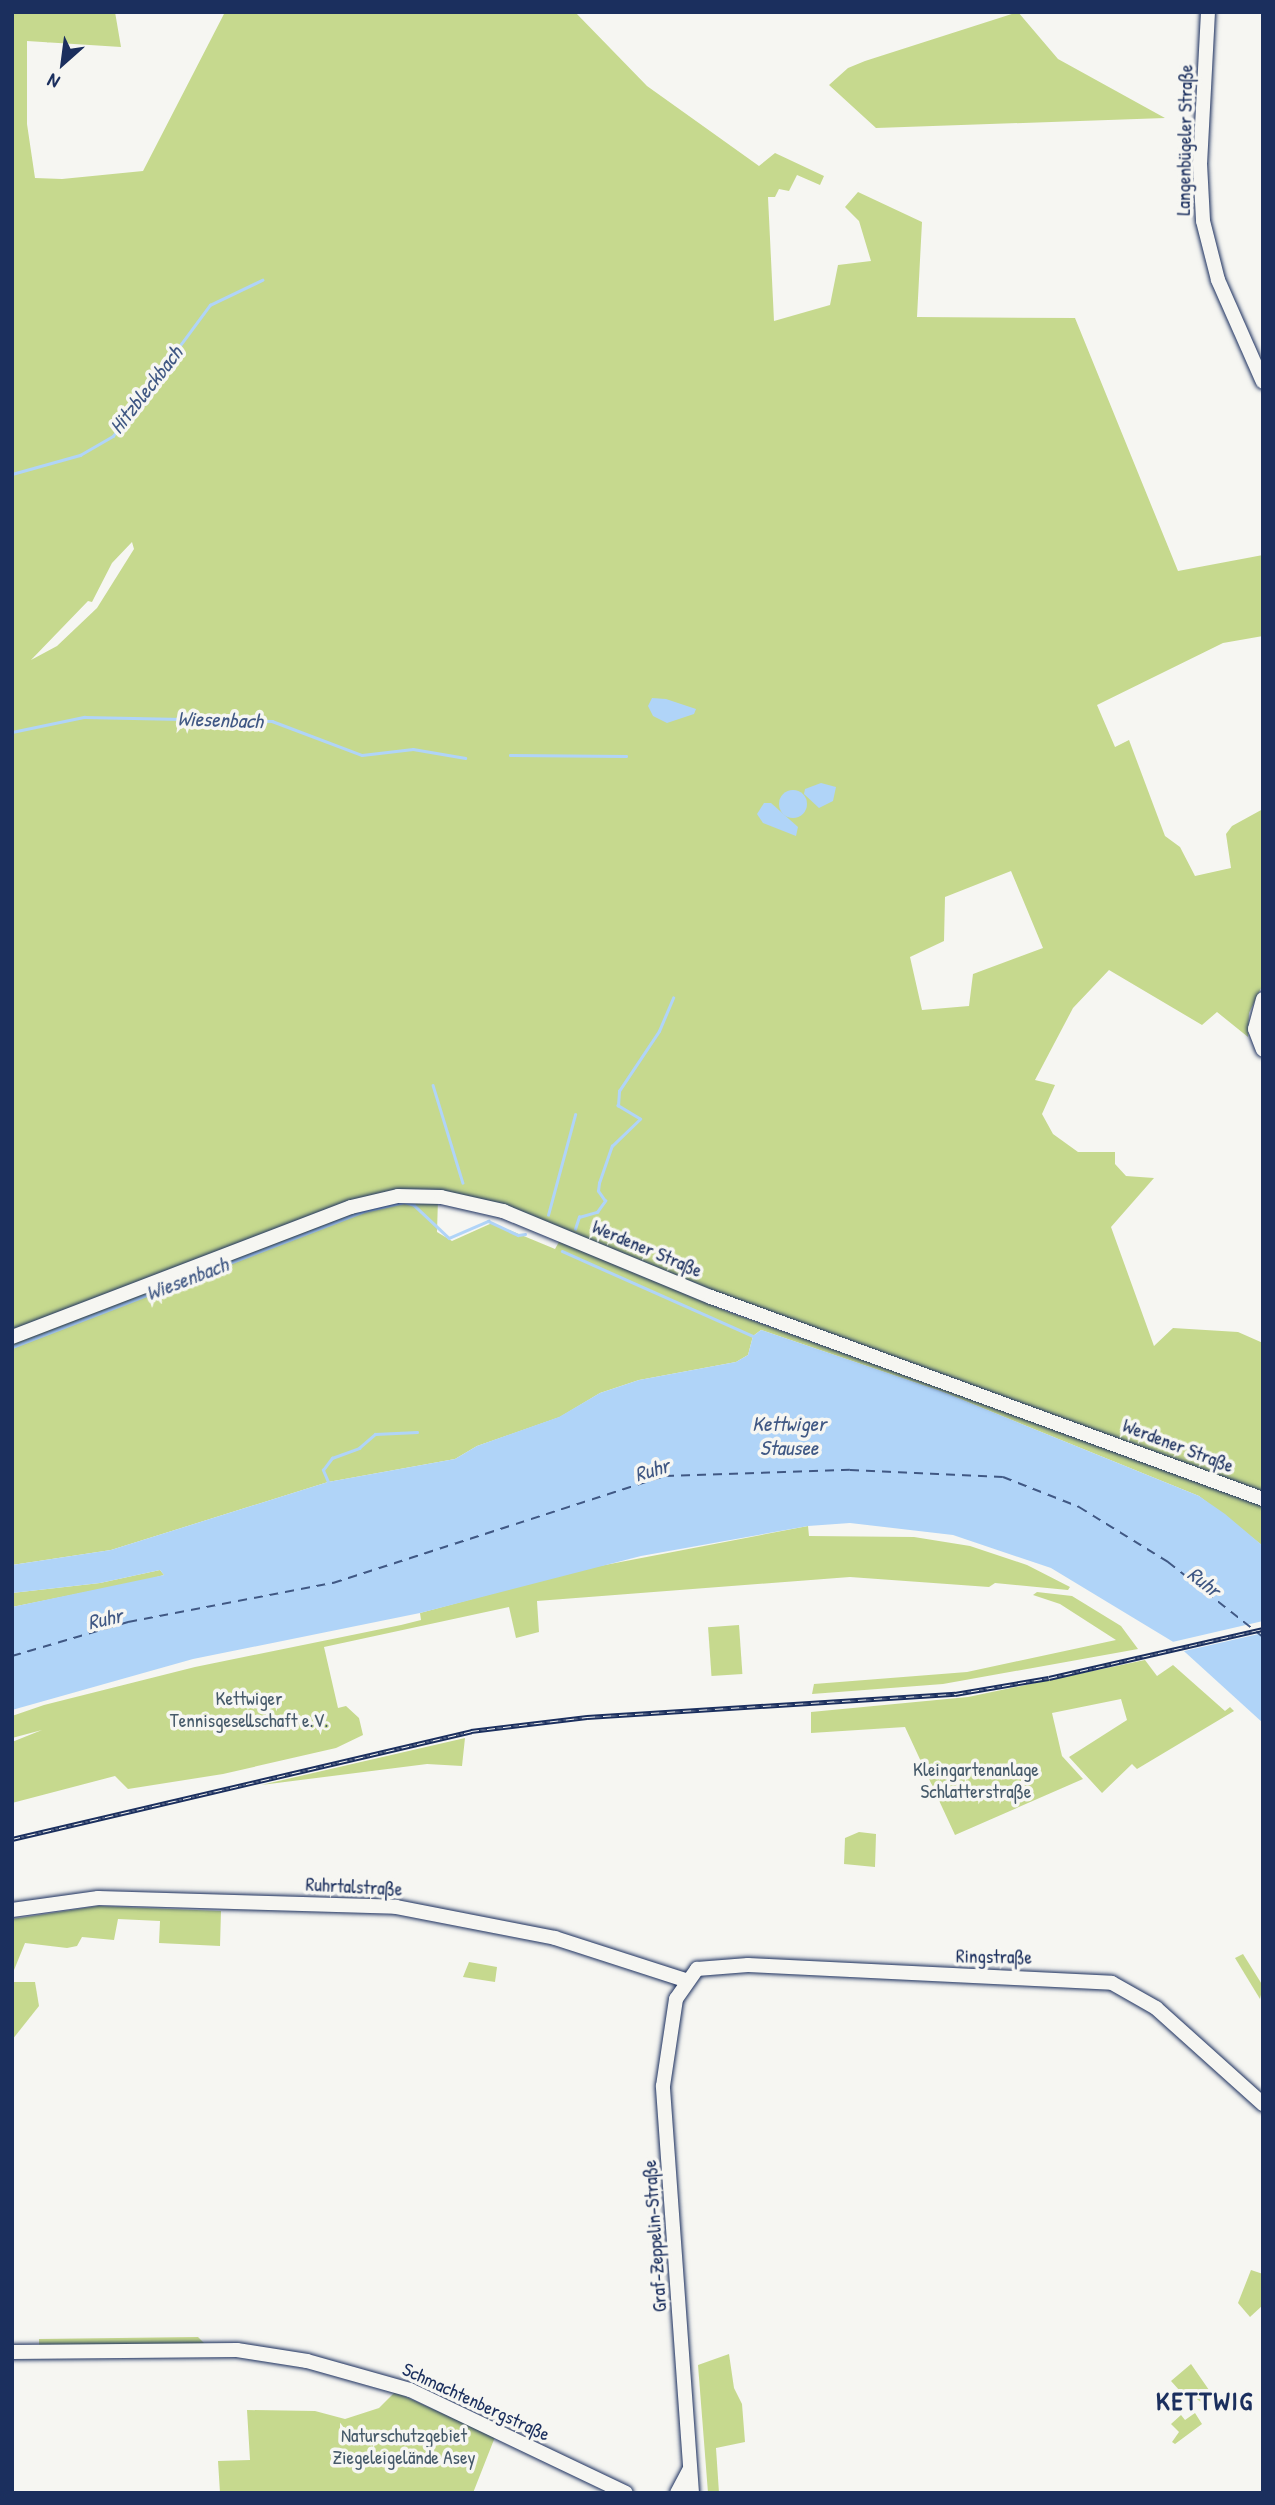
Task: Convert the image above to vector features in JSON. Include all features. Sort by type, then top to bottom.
[{"type":"main road","name":"Langenbügeler Straße","points":[[1208,12],[1200,163],[1202,221],[1218,280],[1263,382]]},
{"type":"main road","points":[[1263,999],[1255,1028],[1263,1050]]},
{"type":"main road","name":"Werdener Straße","points":[[12,1337],[351,1207],[398,1196],[441,1197],[474,1202],[545,1227],[711,1297],[1263,1499]]},
{"type":"main road","name":"Ruhrtalstraße","points":[[12,1910],[98,1898],[396,1907],[555,1938],[685,1980]]},
{"type":"main road","name":"Ringstraße","points":[[685,1980],[711,1965],[1094,1979],[1146,2000],[1263,2104]]},
{"type":"main road","name":"Graf-Zeppelin-Straße","points":[[685,1980],[676,1999],[663,2086],[692,2493]]},
{"type":"main road","name":"Schmachtenbergstraße","points":[[12,2351],[237,2350],[307,2361],[410,2390],[626,2493]]},
{"type":"main road","points":[[677,2493],[690,2469]]},
{"type":"green space","points":[[12,12],[115,12],[121,47],[27,41],[27,124],[35,178],[62,179],[143,171],[225,12],[575,12],[647,86],[759,166],[775,153],[824,176],[820,185],[797,175],[789,191],[779,189],[775,197],[768,197],[774,321],[830,305],[838,265],[871,261],[859,221],[845,207],[858,192],[922,222],[917,317],[1075,318],[1178,571],[1263,555],[1263,636],[1223,643],[1097,705],[1115,747],[1129,740],[1165,836],[1180,847],[1195,876],[1231,868],[1226,834],[1232,826],[1263,809],[1263,984],[1249,1013],[1248,1037],[1217,1012],[1202,1025],[1109,970],[1073,1008],[1035,1080],[1055,1085],[1042,1114],[1053,1134],[1078,1152],[1115,1152],[1115,1164],[1126,1176],[1154,1178],[1111,1227],[1154,1346],[1173,1328],[1238,1332],[1263,1343],[1263,1496],[732,1302],[554,1229],[438,1199],[437,1232],[452,1241],[492,1223],[555,1249],[560,1240],[726,1311],[1263,1503],[1263,1546],[1199,1496],[943,1392],[761,1330],[753,1336],[748,1355],[736,1362],[639,1380],[600,1393],[560,1417],[477,1446],[455,1459],[328,1482],[111,1550],[12,1565]],"holes":[[[132,542],[134,549],[97,608],[57,646],[31,660],[88,601],[92,602],[112,563]],[[1011,871],[1043,948],[973,974],[969,1006],[922,1010],[910,957],[944,941],[945,897]]]},
{"type":"green space","points":[[1018,12],[1058,59],[1165,118],[876,128],[829,85],[848,68],[865,61]]},
{"type":"green space","name":"Kettwiger Tennisgesellschaft e.V.","points":[[808,1526],[809,1536],[914,1537],[970,1546],[1027,1565],[1070,1587],[1068,1590],[995,1583],[989,1587],[850,1577],[537,1601],[539,1632],[516,1638],[509,1607],[324,1647],[338,1708],[346,1706],[359,1718],[363,1735],[336,1748],[223,1774],[128,1789],[115,1776],[12,1803],[12,1742],[42,1730],[12,1738],[12,1716],[44,1705],[195,1667],[421,1620],[420,1613],[584,1569]]},
{"type":"green space","points":[[160,1570],[164,1575],[12,1607],[12,1593],[100,1583]]},
{"type":"green space","points":[[1037,1592],[1072,1596],[1121,1626],[1138,1649],[943,1684],[812,1694],[814,1684],[967,1672],[1116,1640],[1060,1604],[1033,1595]]},
{"type":"green space","points":[[739,1625],[742,1674],[711,1676],[708,1627]]},
{"type":"green space","name":"Kleingartenanlage Schlatterstraße","points":[[1145,1660],[1157,1676],[1173,1665],[1225,1711],[1230,1707],[1234,1711],[1137,1769],[1132,1764],[1102,1793],[1069,1757],[1127,1720],[1121,1699],[1052,1713],[1062,1756],[1083,1779],[955,1835],[905,1727],[811,1733],[811,1712],[968,1697]]},
{"type":"green space","points":[[465,1738],[462,1766],[427,1764],[261,1785]]},
{"type":"green space","points":[[859,1832],[876,1834],[875,1867],[844,1864],[845,1838]]},
{"type":"green space","points":[[98,1906],[221,1911],[220,1946],[159,1943],[160,1921],[118,1919],[114,1940],[82,1937],[77,1946],[67,1948],[25,1943],[12,1975],[12,1919]]},
{"type":"green space","points":[[1243,1954],[1263,1986],[1260,1999],[1235,1958]]},
{"type":"green space","points":[[469,1962],[497,1967],[495,1982],[463,1977]]},
{"type":"green space","points":[[12,1982],[35,1982],[39,2006],[12,2040]]},
{"type":"green space","points":[[1251,2270],[1263,2274],[1263,2305],[1250,2317],[1238,2303]]},
{"type":"green space","points":[[198,2337],[206,2345],[39,2348],[39,2339]]},
{"type":"green space","points":[[729,2354],[734,2388],[742,2404],[745,2442],[716,2448],[719,2493],[708,2493],[698,2365]]},
{"type":"green space","points":[[1191,2364],[1209,2390],[1209,2408],[1194,2397],[1189,2401],[1171,2381]]},
{"type":"green space","name":"Naturschutzgebiet Ziegeleigelände Asey","points":[[395,2392],[495,2437],[473,2493],[220,2493],[218,2461],[250,2460],[247,2410],[315,2411],[345,2419],[379,2408]]},
{"type":"green space","points":[[1195,2413],[1202,2424],[1175,2444],[1172,2442],[1179,2432],[1171,2424],[1181,2415],[1185,2420]]},
{"type":"water","points":[[652,698],[666,699],[696,709],[694,714],[667,723],[653,716],[648,706]]},
{"type":"water","points":[[821,783],[836,787],[833,801],[819,808],[804,794],[805,789]]},
{"type":"water","points":[[793,790],[803,794],[807,804],[803,814],[793,818],[783,814],[779,804],[783,794]]},
{"type":"water","points":[[764,803],[771,803],[798,827],[796,836],[763,823],[757,814]]},
{"type":"water","name":"Kettwiger Stausee","points":[[761,1330],[943,1392],[1199,1496],[1225,1514],[1263,1546],[1263,1723],[1175,1643],[1051,1568],[953,1535],[850,1523],[808,1526],[641,1556],[420,1613],[193,1659],[12,1710],[12,1607],[164,1575],[160,1570],[100,1583],[12,1593],[12,1565],[111,1550],[328,1482],[455,1459],[477,1446],[559,1417],[600,1393],[639,1380],[736,1362],[748,1355],[753,1336]]},
{"type":"pier","points":[[1263,1621],[1263,1633],[1180,1652],[1168,1643]]},
{"type":"waterway","name":"Hitzbleckbach","points":[[12,474],[80,455],[113,436],[210,305],[262,280]]},
{"type":"waterway","name":"Wiesenbach","points":[[12,732],[84,717],[272,721],[362,755],[413,749],[465,758]]},
{"type":"waterway","name":"Wiesenbach","points":[[510,755],[626,756]]},
{"type":"waterway","points":[[575,1229],[579,1217],[597,1212],[605,1201],[598,1191],[599,1183],[612,1146],[640,1119],[618,1106],[619,1091],[659,1031],[673,998]]},
{"type":"waterway","points":[[433,1085],[463,1183]]},
{"type":"waterway","points":[[548,1215],[575,1115]]},
{"type":"waterway","name":"Wiesenbach","points":[[12,1347],[364,1211],[405,1202],[414,1205],[449,1238],[488,1221],[518,1235],[525,1234]]},
{"type":"waterway","points":[[562,1251],[753,1336]]},
{"type":"waterway","points":[[328,1482],[323,1470],[332,1458],[359,1448],[375,1434],[417,1432]]},
{"type":"ferry route","points":[[12,1656],[128,1622],[333,1583],[665,1476],[850,1470],[1003,1477],[1079,1507],[1168,1562],[1263,1637]]},
{"type":"railway","points":[[12,1839],[471,1731],[587,1717],[955,1694],[1049,1678],[1263,1629]]},
{"type":"district","name":"KETTWIG","points":[[1205,2401]]},
{"type":"water label","name":"Ruhr","points":[[652,1470]]},
{"type":"water label","name":"Ruhr","points":[[1204,1582]]},
{"type":"water label","name":"Ruhr","points":[[105,1619]]}]
